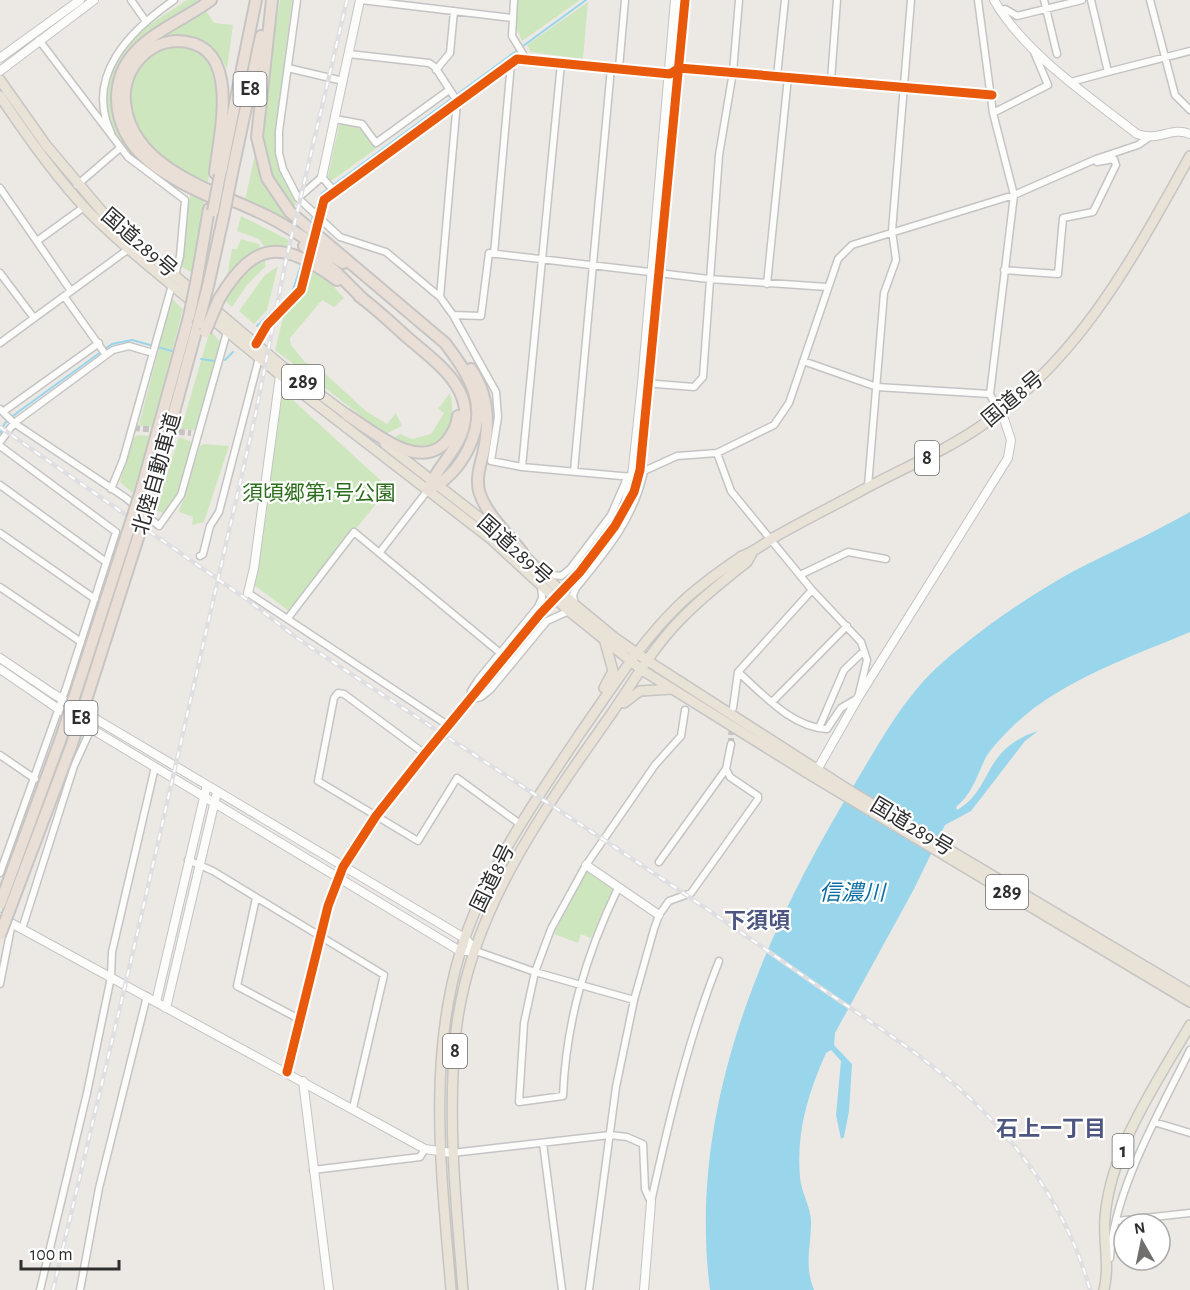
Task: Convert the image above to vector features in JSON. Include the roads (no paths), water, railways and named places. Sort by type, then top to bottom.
[{"type":"highway","points":[[211,0],[150,39],[128,61],[122,71],[117,94],[119,117],[128,139],[147,161],[160,171],[301,243],[331,267],[364,300],[447,373],[460,391],[464,423],[455,446],[433,485]]},
{"type":"highway","name":"E8","points":[[217,174],[256,0]]},
{"type":"highway","points":[[270,0],[258,121],[261,164],[273,190],[290,212],[446,343],[473,372],[486,403],[487,435],[478,476],[482,499],[522,552]]},
{"type":"highway","name":"北陸自動車道","points":[[0,935],[76,732],[202,328],[208,286],[270,0]]},
{"type":"highway","points":[[217,174],[224,97],[218,67],[206,51],[189,43],[170,42],[154,47],[134,66],[125,94],[129,124],[150,153],[192,180],[272,219],[377,283]]},
{"type":"highway","name":"国道289号","points":[[0,80],[77,185],[132,246]]},
{"type":"highway","name":"国道289号","points":[[0,96],[38,150],[84,207],[173,280],[347,415],[433,485],[482,532],[543,579]]},
{"type":"highway","name":"国道8号","points":[[451,1290],[440,1152],[443,1029],[460,951],[489,881],[520,824],[630,662],[685,599],[742,556],[752,553],[772,539],[868,486],[923,460],[1001,416],[1048,370],[1113,290],[1190,156]]},
{"type":"highway","name":"北陸自動車道","points":[[0,904],[65,727],[141,491],[189,317],[217,174]]},
{"type":"highway","points":[[202,328],[230,281],[247,264],[265,254],[284,251],[304,257],[364,300]]},
{"type":"highway","name":"国道289号","points":[[173,280],[227,332],[280,375],[522,552],[543,579],[605,642],[630,662],[1190,993]]},
{"type":"highway","points":[[433,485],[451,474],[466,453],[478,417],[470,381],[446,343]]},
{"type":"highway","points":[[347,415],[402,449],[419,452],[436,449],[450,437],[458,420],[458,400],[447,373]]},
{"type":"highway","name":"国道8号","points":[[463,1290],[452,1153],[456,1030],[466,980],[476,951],[499,893],[532,830],[617,705],[679,620],[747,562],[752,553]]},
{"type":"highway","name":"国道289号","points":[[572,608],[648,661],[817,770],[825,779],[1190,1002]]},
{"type":"highway","points":[[590,720],[594,704],[613,671],[605,642]]},
{"type":"highway","points":[[617,705],[625,703],[640,691],[673,689]]},
{"type":"main road","name":"1","points":[[1104,1290],[1107,1279],[1105,1217],[1115,1167],[1150,1095],[1190,1025]]},
{"type":"street","points":[[0,58],[80,0]]},
{"type":"street","points":[[0,71],[94,0]]},
{"type":"street","points":[[131,0],[145,20]]},
{"type":"street","points":[[118,146],[103,105],[105,83],[111,63],[125,41],[145,20],[174,0]]},
{"type":"street","points":[[297,0],[279,131],[279,153],[283,169],[298,198],[340,237],[386,252],[440,297],[453,315],[496,392],[498,417],[491,461],[522,467],[630,476]]},
{"type":"street","points":[[298,198],[324,180],[361,0],[512,18]]},
{"type":"street","points":[[514,0],[512,36],[526,59]]},
{"type":"street","points":[[619,68],[626,0]]},
{"type":"street","points":[[470,700],[490,690],[547,621],[572,608],[576,588],[622,529],[636,501],[642,471],[645,383],[675,0]]},
{"type":"street","points":[[655,272],[685,0]]},
{"type":"street","points":[[645,383],[694,387],[704,377],[719,154],[733,72],[739,0]]},
{"type":"street","points":[[777,76],[785,0]]},
{"type":"street","points":[[831,80],[837,0]]},
{"type":"street","points":[[868,486],[884,293],[896,260],[892,231],[911,0]]},
{"type":"street","points":[[817,770],[858,698],[1008,458],[1011,440],[990,394],[1014,195],[993,113],[978,0]]},
{"type":"street","points":[[994,0],[1000,11],[1031,46],[1071,82],[1137,134],[1148,138]]},
{"type":"street","points":[[1044,0],[1057,54]]},
{"type":"street","points":[[1000,11],[1005,9],[1017,16],[1082,0]]},
{"type":"street","points":[[1091,0],[1108,72]]},
{"type":"street","points":[[1150,0],[1175,95],[1190,110]]},
{"type":"street","points":[[436,70],[450,53],[454,11]]},
{"type":"street","points":[[39,40],[118,146],[139,168],[185,200],[180,256],[133,428],[111,489]]},
{"type":"street","points":[[993,113],[1048,85],[1031,46]]},
{"type":"street","points":[[1071,82],[1190,51]]},
{"type":"street","points":[[349,54],[429,63],[453,96],[440,297]]},
{"type":"street","points":[[335,119],[362,124],[376,142],[511,63],[526,59],[670,74],[679,68],[992,95]]},
{"type":"street","points":[[494,254],[511,63]]},
{"type":"street","points":[[522,467],[561,63]]},
{"type":"street","points":[[288,68],[344,81]]},
{"type":"street","points":[[574,471],[611,68]]},
{"type":"street","points":[[767,284],[788,77]]},
{"type":"street","points":[[317,225],[324,200],[333,190],[453,96]]},
{"type":"street","points":[[580,572],[615,526],[634,492],[642,471],[677,456],[717,453],[774,425],[789,403],[838,259],[852,244],[1014,195],[1094,160],[1138,145],[1148,138],[1176,131],[1190,134]]},
{"type":"street","points":[[77,185],[118,146]]},
{"type":"street","points":[[1004,270],[1059,274],[1063,218],[1093,212],[1116,165],[1114,159],[1097,162],[1094,160]]},
{"type":"street","points":[[324,180],[333,190]]},
{"type":"street","points":[[0,188],[71,291]]},
{"type":"street","points":[[37,241],[84,207]]},
{"type":"street","points":[[0,343],[132,246]]},
{"type":"street","points":[[453,315],[481,316],[489,254],[709,279],[827,287]]},
{"type":"street","points":[[256,344],[267,325],[301,290],[306,270]]},
{"type":"street","points":[[0,273],[34,318]]},
{"type":"street","points":[[64,296],[103,349]]},
{"type":"street","points":[[154,351],[125,346],[103,349],[4,411],[13,422],[111,489],[159,526],[181,495],[194,433],[227,332]]},
{"type":"street","points":[[0,873],[35,779],[116,532],[0,444],[13,422],[103,349]]},
{"type":"street","points":[[200,556],[203,554],[210,526],[219,512],[259,358]]},
{"type":"street","points":[[803,361],[877,387],[990,394]]},
{"type":"street","points":[[280,375],[249,593],[449,726]]},
{"type":"street","points":[[615,526],[630,476],[645,383]]},
{"type":"street","points":[[717,453],[731,491],[812,590],[861,642],[867,660],[858,698],[841,708],[827,729],[805,724],[772,702],[738,672]]},
{"type":"street","points":[[470,700],[471,691],[499,652],[541,602],[543,579],[561,576],[570,569],[611,515],[630,476]]},
{"type":"street","points":[[0,485],[106,562]]},
{"type":"street","points":[[380,552],[433,485]]},
{"type":"street","points":[[0,532],[94,599]]},
{"type":"street","points":[[288,618],[354,532],[499,652]]},
{"type":"street","points":[[800,575],[848,552],[886,559]]},
{"type":"street","points":[[0,587],[81,642]]},
{"type":"street","points":[[733,708],[738,672],[812,590]]},
{"type":"street","points":[[287,1072],[319,937],[338,878],[344,867],[376,816],[540,614]]},
{"type":"street","points":[[772,702],[847,626]]},
{"type":"street","points":[[819,728],[844,670],[864,651]]},
{"type":"street","points":[[0,658],[62,699],[466,939],[476,951]]},
{"type":"street","points":[[0,669],[57,708],[460,951],[476,951],[535,972],[634,1000]]},
{"type":"street","points":[[425,754],[344,694],[338,693],[334,698],[318,781],[418,841],[457,778],[520,824]]},
{"type":"street","points":[[618,888],[598,930],[579,985],[570,1023],[563,1096],[519,1102],[521,1045],[535,972],[551,928],[586,865],[655,765],[681,736],[685,710]]},
{"type":"street","points":[[22,928],[74,765],[96,718]]},
{"type":"street","points":[[659,862],[726,769],[731,744]]},
{"type":"street","points":[[0,755],[35,779]]},
{"type":"street","points":[[40,1290],[87,1093],[111,977],[112,950],[155,767]]},
{"type":"street","points":[[589,1290],[616,1087],[634,1000],[659,915],[669,901],[691,893],[758,799],[730,777],[726,769]]},
{"type":"street","points":[[156,1002],[207,785]]},
{"type":"street","points":[[166,1008],[217,792]]},
{"type":"street","points":[[188,860],[384,975],[353,1108]]},
{"type":"street","points":[[586,865],[659,915]]},
{"type":"street","points":[[256,898],[237,986],[299,1019]]},
{"type":"street","points":[[0,917],[425,1149],[452,1153],[610,1135],[627,1137],[643,1144],[645,1189],[651,1203]]},
{"type":"street","points":[[0,984],[12,923]]},
{"type":"street","points":[[644,1290],[651,1203],[682,1072],[700,1010],[719,961]]},
{"type":"street","points":[[80,1290],[99,1188],[147,996]]},
{"type":"street","points":[[1120,1212],[1137,1158],[1190,1050]]},
{"type":"street","points":[[303,1081],[329,1290]]},
{"type":"street","points":[[1154,1122],[1190,1133]]},
{"type":"street","points":[[543,1143],[562,1290]]},
{"type":"street","points":[[313,1170],[420,1157],[425,1149]]},
{"type":"street","points":[[1172,1215],[1190,1213]]},
{"type":"street","points":[[1109,1290],[1107,1279],[1112,1250]]},
{"type":"water","name":"信濃川","points":[[1190,512],[1190,632],[1097,671],[1053,695],[1013,726],[995,745],[986,757],[971,790],[956,807],[957,810],[977,791],[997,758],[1006,748],[1038,731],[1025,741],[971,811],[945,825],[914,889],[835,1033],[834,1045],[852,1064],[849,1111],[844,1137],[841,1139],[836,1115],[841,1061],[831,1050],[826,1053],[809,1098],[800,1145],[801,1183],[811,1216],[809,1272],[814,1290],[710,1290],[706,1223],[710,1156],[721,1091],[739,1027],[762,964],[789,903],[820,843],[883,736],[929,675],[1005,614],[1072,572]]},
{"type":"waterway","points":[[312,219],[321,194],[586,0]]},
{"type":"waterway","points":[[257,326],[292,293],[301,265]]},
{"type":"waterway","points":[[0,433],[5,423],[18,412],[112,344],[132,340],[172,351]]},
{"type":"waterway","points":[[225,360],[233,352]]},
{"type":"waterway","points":[[201,359],[215,361]]},
{"type":"tunnel","points":[[134,428],[191,433]]},
{"type":"tunnel","points":[[540,614],[580,572]]},
{"type":"tunnel","points":[[731,744],[732,712]]},
{"type":"railway","points":[[53,1290],[255,417],[286,260],[347,0]]},
{"type":"railway","points":[[0,427],[249,601],[297,638],[672,885],[895,1038],[944,1075],[987,1115],[1035,1175],[1062,1219],[1090,1290]]},
{"type":"district","name":"下須頃","points":[[757,921]]},
{"type":"district","name":"石上一丁目","points":[[1051,1129]]},
{"type":"park label","name":"須頃郷第1号公園","points":[[319,493]]}]
